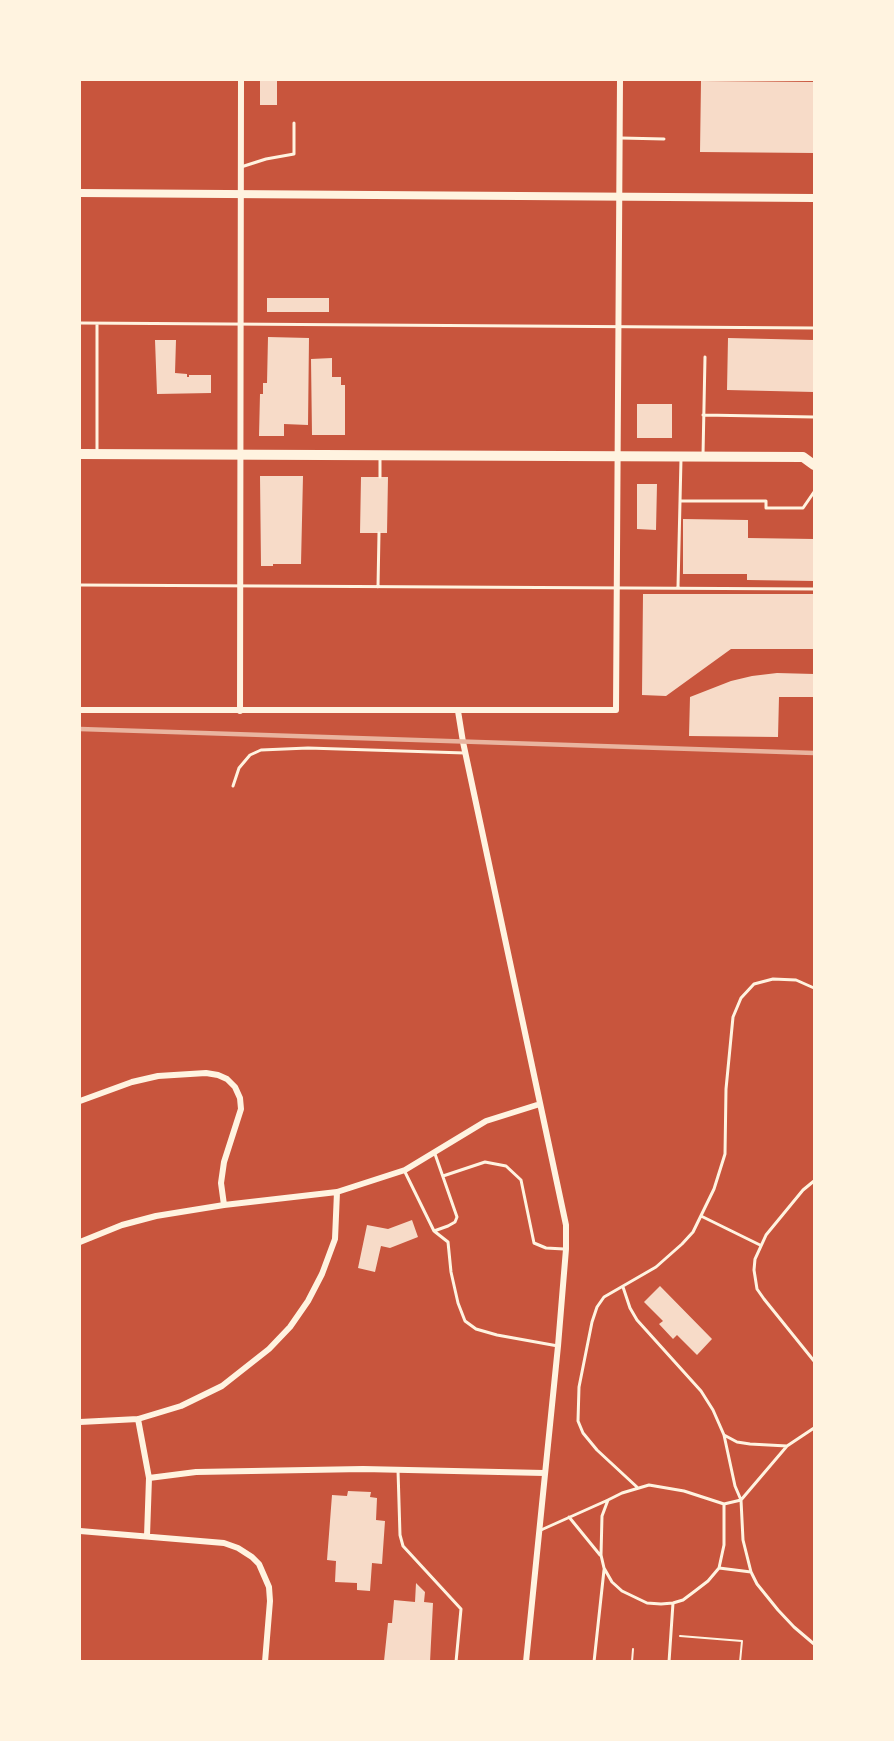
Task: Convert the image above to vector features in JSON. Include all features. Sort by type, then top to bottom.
[{"type":"main road","points":[[80,454],[809,457],[814,465]]},
{"type":"street","points":[[240,711],[241,80]]},
{"type":"street","points":[[80,710],[616,710],[620,80]]},
{"type":"street","points":[[80,193],[814,198]]},
{"type":"street","points":[[458,711],[566,1225],[558,1346],[526,1662]]},
{"type":"street","points":[[80,1101],[132,1082],[158,1076],[206,1073],[227,1079],[240,1098],[241,1109],[224,1162],[222,1183],[224,1205]]},
{"type":"street","points":[[80,1242],[122,1225],[156,1216],[224,1205],[337,1192],[405,1170],[486,1121],[540,1104]]},
{"type":"street","points":[[80,1422],[138,1419],[181,1406],[222,1386],[269,1349],[290,1328],[322,1274],[335,1239],[337,1192]]},
{"type":"street","points":[[138,1419],[149,1478],[147,1536]]},
{"type":"street","points":[[149,1478],[195,1472],[399,1470],[544,1473]]},
{"type":"street","points":[[80,1531],[224,1543],[252,1557],[259,1564],[269,1587],[265,1662]]},
{"type":"lane","points":[[241,167],[266,159],[294,154],[294,123]]},
{"type":"lane","points":[[619,138],[663,139]]},
{"type":"lane","points":[[80,323],[814,328]]},
{"type":"lane","points":[[97,324],[97,454]]},
{"type":"lane","points":[[703,457],[705,357]]},
{"type":"lane","points":[[703,415],[814,417]]},
{"type":"lane","points":[[380,456],[380,477]]},
{"type":"lane","points":[[678,588],[681,457]]},
{"type":"lane","points":[[680,501],[766,501],[766,508],[803,508],[814,492]]},
{"type":"lane","points":[[378,586],[379,533]]},
{"type":"lane","points":[[80,585],[814,589]]},
{"type":"lane","points":[[233,786],[239,768],[250,756],[261,750],[308,748],[465,753]]},
{"type":"lane","points":[[638,1488],[597,1450],[583,1433],[578,1420],[579,1387],[597,1307],[603,1297],[671,1256],[693,1232],[701,1216],[720,1172],[725,1154],[726,1089],[733,1017],[741,998],[754,984],[773,979],[796,980],[814,988]]},
{"type":"lane","points":[[434,1152],[457,1217],[455,1222],[434,1231]]},
{"type":"lane","points":[[443,1176],[485,1162],[506,1166],[521,1180],[534,1243],[546,1248],[566,1249]]},
{"type":"lane","points":[[405,1170],[434,1231],[448,1242],[458,1303],[465,1321],[476,1329],[497,1335],[558,1346]]},
{"type":"lane","points":[[814,1181],[776,1221],[760,1245],[754,1270],[757,1289],[814,1361]]},
{"type":"lane","points":[[701,1216],[760,1245]]},
{"type":"lane","points":[[622,1286],[637,1320],[701,1391],[713,1410],[724,1435],[735,1486],[741,1500],[743,1540],[751,1572],[778,1610],[814,1644]]},
{"type":"lane","points":[[538,1531],[622,1493],[649,1485],[665,1486],[724,1504],[741,1500],[787,1446],[814,1428]]},
{"type":"lane","points":[[724,1435],[737,1442],[787,1446]]},
{"type":"lane","points":[[399,1470],[400,1535],[404,1546],[461,1609],[456,1662]]},
{"type":"lane","points":[[608,1500],[602,1516],[601,1555],[604,1568],[612,1582],[622,1591],[635,1599],[661,1604],[683,1600],[708,1581],[719,1568],[724,1545],[724,1504]]},
{"type":"lane","points":[[569,1516],[601,1555]]},
{"type":"lane","points":[[594,1662],[604,1568]]},
{"type":"lane","points":[[719,1568],[751,1572]]},
{"type":"lane","points":[[669,1662],[673,1603]]},
{"type":"path","points":[[671,1635],[742,1641],[740,1662]]},
{"type":"path","points":[[632,1662],[633,1649]]},
{"type":"building","points":[[260,80],[277,80],[277,105],[260,105]]},
{"type":"building","points":[[701,81],[814,82],[814,153],[700,152]]},
{"type":"building","points":[[267,298],[329,298],[329,312],[267,312]]},
{"type":"building","points":[[268,337],[309,338],[308,425],[284,424],[284,436],[259,436],[260,394],[263,394],[263,383],[267,383]]},
{"type":"building","points":[[728,338],[814,340],[814,392],[727,390]]},
{"type":"building","points":[[155,340],[176,340],[175,373],[187,374],[187,377],[189,375],[211,375],[211,393],[157,394]]},
{"type":"building","points":[[332,358],[332,377],[341,377],[341,385],[345,385],[345,435],[312,435],[311,359]]},
{"type":"building","points":[[637,404],[672,404],[672,438],[637,438]]},
{"type":"building","points":[[260,476],[303,476],[301,564],[261,566]]},
{"type":"building","points":[[361,477],[388,477],[387,533],[360,533]]},
{"type":"building","points":[[637,484],[657,484],[656,530],[637,529]]},
{"type":"building","points":[[683,519],[748,520],[748,538],[814,539],[814,581],[747,580],[747,574],[683,574]]},
{"type":"building","points":[[643,594],[814,594],[814,649],[731,649],[666,696],[642,695]]},
{"type":"building","points":[[777,673],[814,674],[814,697],[779,697],[778,737],[689,736],[690,697],[731,681]]},
{"type":"building","points":[[412,1220],[418,1237],[390,1248],[381,1246],[375,1272],[358,1268],[367,1225],[388,1229]]},
{"type":"building","points":[[660,1286],[712,1339],[697,1355],[677,1335],[673,1339],[659,1324],[663,1321],[644,1302]]},
{"type":"building","points":[[348,1491],[371,1492],[370,1497],[377,1498],[376,1520],[385,1521],[382,1564],[372,1563],[370,1591],[357,1590],[357,1583],[335,1582],[336,1561],[327,1560],[332,1495],[347,1496]]},
{"type":"building","points":[[416,1583],[425,1592],[424,1602],[433,1603],[430,1662],[384,1661],[388,1623],[392,1623],[394,1600],[415,1602]]},
{"type":"railway","points":[[80,729],[814,753]]}]
